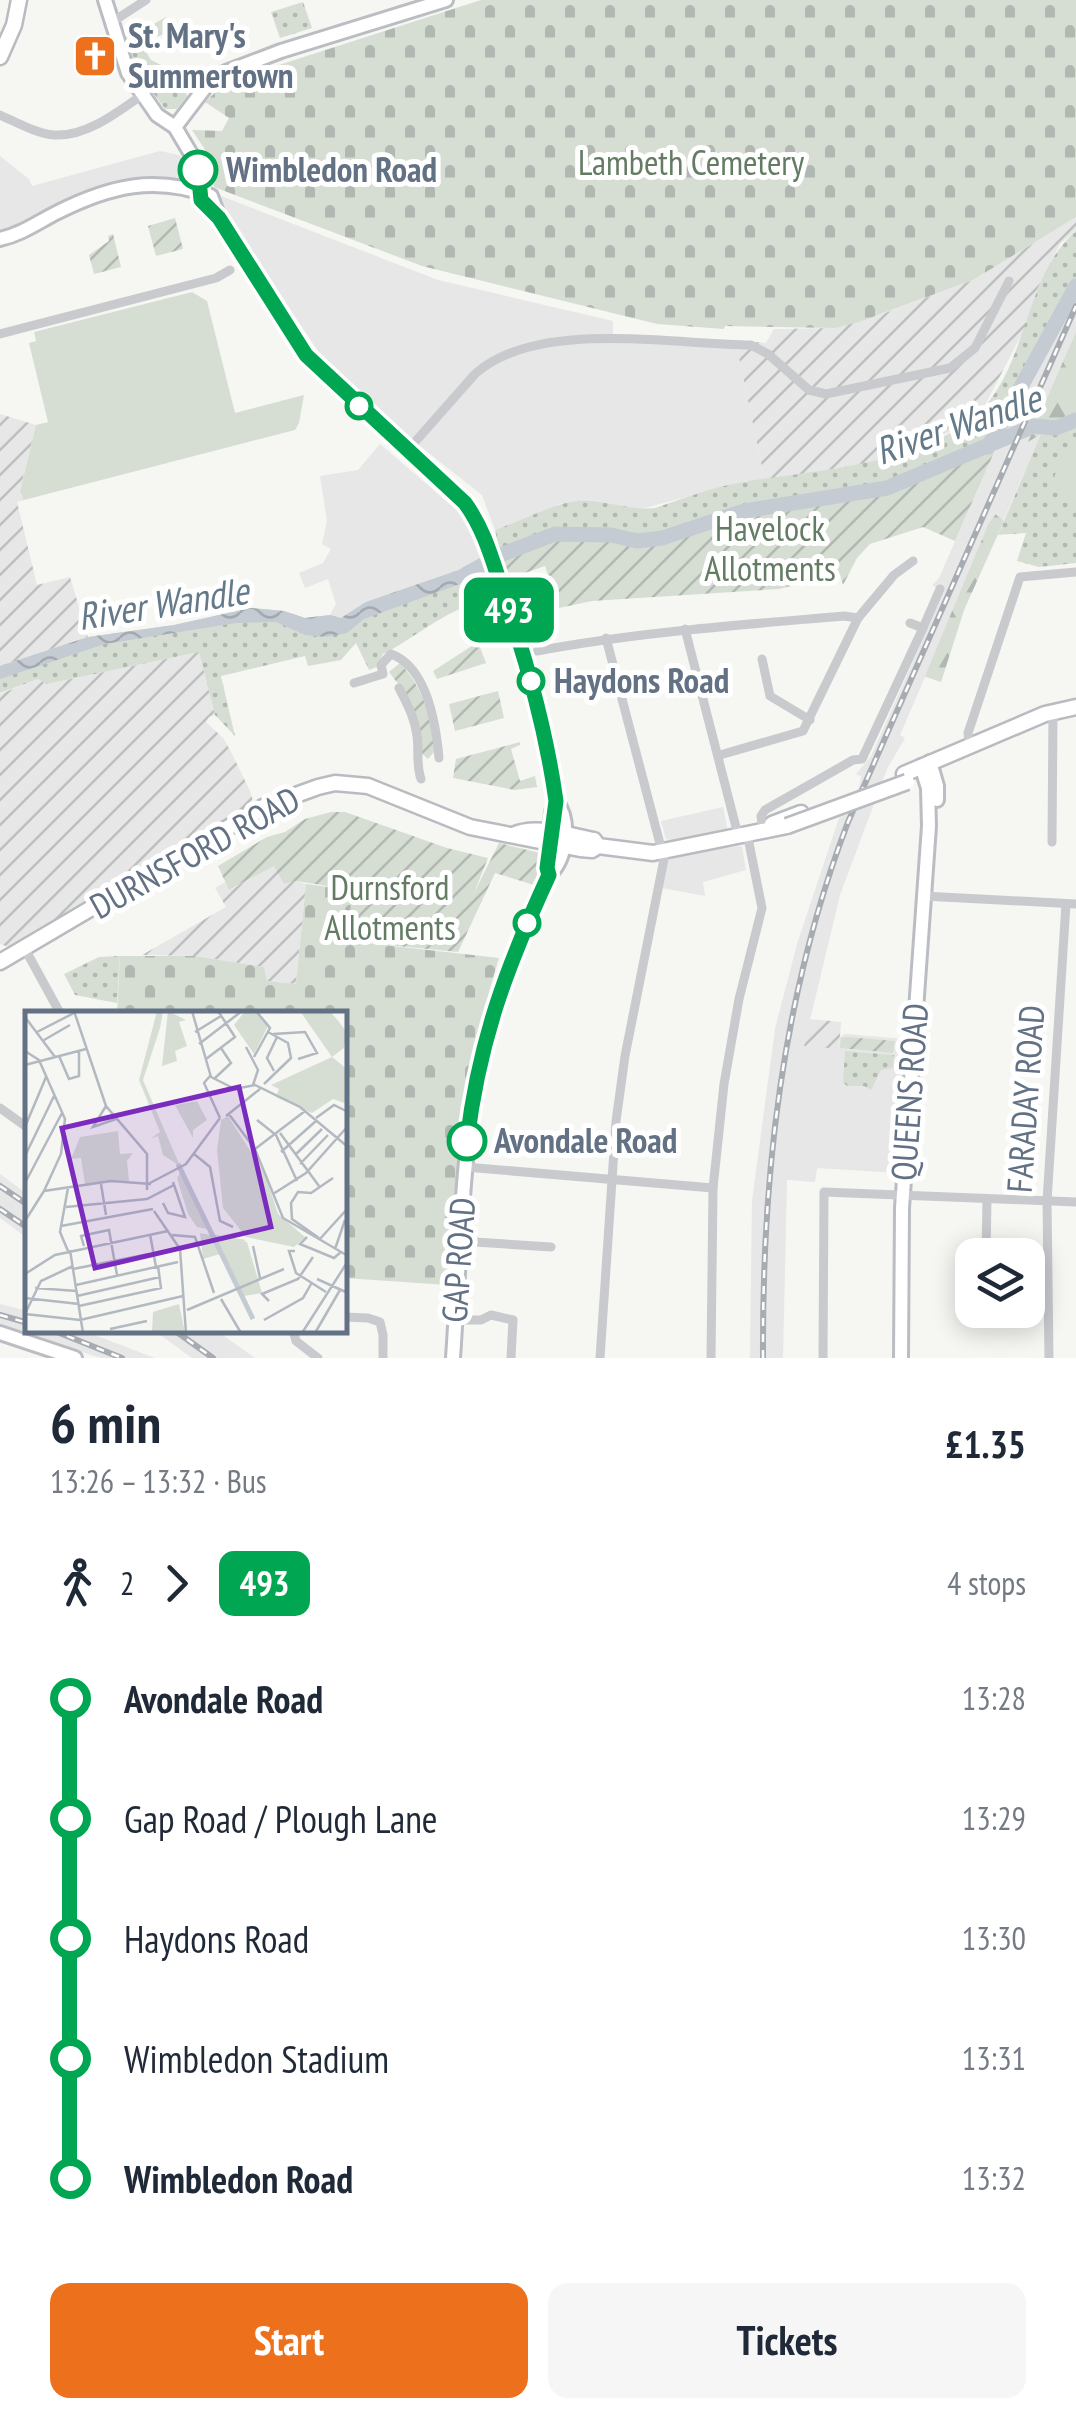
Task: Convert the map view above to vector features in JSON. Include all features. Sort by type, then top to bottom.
[{"type":"main road","points":[[0,57],[14,25],[19,0]]},
{"type":"main road","points":[[0,238],[20,233],[60,211],[114,190],[147,183],[200,192],[194,159],[176,127],[160,118],[124,65],[106,0]]},
{"type":"main road","points":[[176,127],[206,85],[226,72],[446,0]]},
{"type":"main road","name":"GAP ROAD","points":[[200,192],[211,196],[219,218],[306,355],[467,505],[497,574],[539,710],[556,801],[564,812],[547,868],[549,875],[512,956],[491,1016],[474,1097],[459,1241],[453,1358]]},
{"type":"main road","points":[[558,840],[594,840],[598,846],[649,853],[750,832],[906,778],[1053,711],[1076,707]]},
{"type":"main road","name":"QUEENS ROAD","points":[[901,1358],[902,1196],[930,826],[927,768]]},
{"type":"main road","name":"DURNSFORD ROAD","points":[[0,962],[263,808],[318,786],[368,786],[449,821],[558,840]]},
{"type":"main road","points":[[0,1333],[74,1358]]},
{"type":"street","points":[[112,22],[146,0]]},
{"type":"street","points":[[0,115],[51,135],[60,134],[103,122],[142,94]]},
{"type":"street","points":[[0,334],[216,278],[230,270]]},
{"type":"street","points":[[407,451],[475,374],[514,349],[584,340],[751,345],[768,354],[810,390],[838,392],[950,368],[967,357],[1010,281]]},
{"type":"street","points":[[720,755],[799,733],[810,720],[858,618],[894,576],[913,561]]},
{"type":"street","points":[[965,751],[1020,577],[1076,572]]},
{"type":"street","points":[[750,832],[765,810],[862,759],[940,589]]},
{"type":"street","points":[[537,651],[685,629],[858,618]]},
{"type":"street","points":[[910,623],[922,628]]},
{"type":"street","points":[[685,629],[720,755],[750,832],[762,908],[730,1049],[713,1188],[711,1358]]},
{"type":"street","points":[[600,1358],[610,1179],[625,1056],[664,851],[606,638]]},
{"type":"street","points":[[354,683],[383,674],[384,658],[391,654],[402,658],[426,698],[436,726],[438,758]]},
{"type":"street","points":[[762,659],[770,696],[810,720]]},
{"type":"street","points":[[399,688],[412,713],[422,779]]},
{"type":"street","points":[[1052,842],[1053,711]]},
{"type":"street","points":[[923,896],[1071,904]]},
{"type":"street","name":"FARADAY ROAD","points":[[1049,1358],[1046,1201],[1071,904]]},
{"type":"street","points":[[26,948],[59,1011]]},
{"type":"street","points":[[0,1108],[25,1126]]},
{"type":"street","points":[[465,1168],[713,1188]]},
{"type":"street","points":[[822,1358],[822,1195],[828,1191],[1076,1202]]},
{"type":"street","points":[[986,1238],[987,1199]]},
{"type":"street","points":[[459,1241],[552,1247]]},
{"type":"street","points":[[348,1316],[380,1322],[383,1358]]},
{"type":"street","points":[[456,1320],[513,1320],[510,1358]]},
{"type":"street","points":[[295,1333],[296,1341],[318,1358]]},
{"type":"shaded area","points":[[160,151],[179,155],[187,164],[189,182],[142,176],[106,184],[58,203],[15,229],[0,232],[0,156],[29,179],[32,186]]},
{"type":"shaded area","points":[[216,194],[438,280],[613,321],[613,334],[732,340],[765,481],[746,481],[641,509],[580,501],[559,504],[538,516],[495,530],[482,495],[401,431],[318,351]]},
{"type":"shaded area","points":[[1076,217],[1076,231],[1060,244],[1037,290],[1025,328],[985,405],[950,432],[910,450],[864,464],[765,481],[732,340],[766,343],[774,329],[835,328],[885,313],[973,280]]},
{"type":"shaded area","points":[[1076,284],[1076,355],[964,610],[941,682],[925,677],[900,735],[905,738],[887,769],[840,895],[804,1045],[839,1048],[840,1037],[845,1034],[905,1039],[897,1173],[817,1168],[815,1182],[787,1180],[783,1358],[750,1358],[752,1201],[775,1029],[797,944],[839,818],[849,814],[860,783],[861,776],[856,774],[871,756],[944,592],[932,585],[939,578],[996,448],[1012,431]]},
{"type":"shaded area","points":[[0,414],[36,425],[20,490],[24,500],[17,502],[37,585],[70,577],[88,637],[0,666]]},
{"type":"shaded area","points":[[380,444],[459,512],[470,528],[482,562],[340,618],[330,615],[336,604],[328,579],[305,588],[299,573],[323,563],[331,549],[322,544],[327,521],[320,476],[358,470]]},
{"type":"shaded area","points":[[199,652],[215,715],[206,722],[224,739],[234,758],[253,801],[249,809],[9,947],[0,944],[0,694],[38,679],[47,684]]},
{"type":"shaded area","points":[[723,807],[731,847],[742,846],[746,870],[703,882],[705,896],[662,888],[666,861],[672,858],[670,840],[666,839],[661,821]]},
{"type":"shaded area","points":[[275,865],[284,884],[306,884],[296,984],[267,981],[264,967],[195,956],[142,955],[226,907],[215,888],[225,882],[230,890]]},
{"type":"shaded area","points":[[809,1019],[841,1022],[839,1049],[804,1046]]},
{"type":"shaded area","points":[[0,1174],[25,1193],[25,1237],[0,1218]]},
{"type":"shaded area","points":[[0,1304],[25,1310],[25,1333],[89,1333],[155,1358],[101,1358],[0,1326]]},
{"type":"shaded area","points":[[158,1333],[220,1333],[255,1358],[192,1358]]},
{"type":"green space","name":"Lambeth Cemetery","points":[[481,0],[1076,0],[1076,217],[973,280],[859,322],[835,328],[724,329],[657,324],[422,266],[214,187],[208,154],[192,130],[222,131],[229,118],[205,102],[226,82]]},
{"type":"green space","points":[[303,2],[312,28],[280,38],[271,12]]},
{"type":"green space","points":[[166,17],[170,32],[151,39],[146,52],[151,60],[173,71],[180,69],[187,96],[177,109],[165,109],[143,79],[127,44],[128,21],[135,35]]},
{"type":"green space","points":[[175,218],[183,249],[156,256],[148,226]]},
{"type":"green space","points":[[1076,231],[1076,284],[1012,431],[996,448],[909,484],[870,494],[761,510],[656,543],[562,537],[501,557],[495,530],[558,505],[587,501],[655,508],[732,484],[871,462],[904,453],[962,426],[985,406],[999,386],[1047,269]]},
{"type":"green space","points":[[113,234],[121,267],[94,274],[89,255]]},
{"type":"green space","points":[[192,292],[207,301],[235,413],[304,395],[295,430],[24,500],[20,491],[36,425],[48,422],[29,343],[36,341],[34,332]]},
{"type":"green space","points":[[1076,332],[1076,426],[1041,434],[1028,442]]},
{"type":"green space","points":[[1076,426],[1076,563],[1039,567],[1017,561],[1026,533],[998,535],[1041,434]]},
{"type":"green space","name":"Havelock Allotments","points":[[996,448],[955,541],[923,527],[870,544],[857,558],[843,585],[840,574],[779,589],[592,601],[559,608],[545,566],[508,579],[501,557],[562,537],[656,543],[761,510],[909,484]]},
{"type":"green space","points":[[1076,448],[1076,500],[1070,502],[1053,486],[1060,464]]},
{"type":"green space","points":[[995,514],[1004,521],[964,610],[941,682],[925,676],[988,525]]},
{"type":"green space","points":[[482,562],[499,612],[476,606],[458,610],[383,654],[377,667],[369,670],[356,643],[341,660],[308,666],[305,656],[221,676],[235,736],[215,715],[199,652],[47,684],[38,679],[0,693],[0,666],[88,637],[174,625],[251,608],[284,611],[305,618],[341,618],[366,602]]},
{"type":"green space","points":[[478,642],[486,663],[437,679],[433,671]]},
{"type":"green space","points":[[400,663],[421,693],[428,715],[435,751],[428,759],[420,752],[405,693],[389,672]]},
{"type":"green space","points":[[498,691],[504,718],[455,731],[449,704]]},
{"type":"green space","points":[[520,742],[511,749],[520,781],[535,776],[537,787],[515,790],[453,778],[456,759]]},
{"type":"green space","name":"Durnsford Allotments","points":[[331,812],[345,812],[447,848],[488,858],[474,893],[499,843],[540,853],[543,862],[534,885],[495,873],[458,952],[348,941],[352,890],[296,881],[284,884],[274,866],[229,890],[218,866],[267,837]]},
{"type":"green space","points":[[306,884],[352,890],[349,941],[499,958],[470,1080],[458,1160],[447,1285],[348,1278],[348,1011],[117,1011],[120,956],[195,956],[264,967],[267,981],[296,984]]},
{"type":"green space","points":[[120,956],[117,1003],[75,995],[64,974],[99,957]]},
{"type":"green space","points":[[841,1038],[895,1041],[893,1053],[840,1048]]},
{"type":"green space","points":[[845,1051],[894,1055],[893,1068],[881,1070],[871,1090],[847,1086],[843,1082]]},
{"type":"water","points":[[482,562],[487,574],[364,619],[347,633],[326,637],[305,635],[276,622],[236,623],[105,644],[0,679],[0,666],[88,637],[174,625],[251,608],[284,611],[305,618],[341,618],[366,602]]},
{"type":"waterway","points":[[988,447],[1076,286]]},
{"type":"waterway","name":"River Wandle","points":[[466,574],[503,554],[555,534],[611,535],[637,541],[662,538],[744,511],[887,488],[1034,426],[1056,428],[1076,420]]},
{"type":"railway","points":[[763,1358],[767,1221],[780,1086],[792,1019],[825,887],[848,822],[1076,306]]},
{"type":"railway","points":[[0,1186],[25,1203]]},
{"type":"railway","points":[[0,1209],[25,1226]]},
{"type":"railway","points":[[0,1315],[25,1322]]},
{"type":"railway","points":[[60,1333],[122,1358]]},
{"type":"railway","points":[[178,1333],[213,1358]]},
{"type":"bus line","name":"493","points":[[198,170],[201,200],[219,218],[306,355],[465,503],[476,519],[487,542],[539,710],[556,801],[549,875],[512,956],[491,1016],[467,1141]]},
{"type":"place","name":"St. Mary's Summertown","points":[[95,56]]},
{"type":"place","name":"Wimbledon Road","points":[[198,170]]},
{"type":"place","name":"Haydons Road","points":[[531,681]]},
{"type":"place","name":"Avondale Road","points":[[467,1141]]}]
